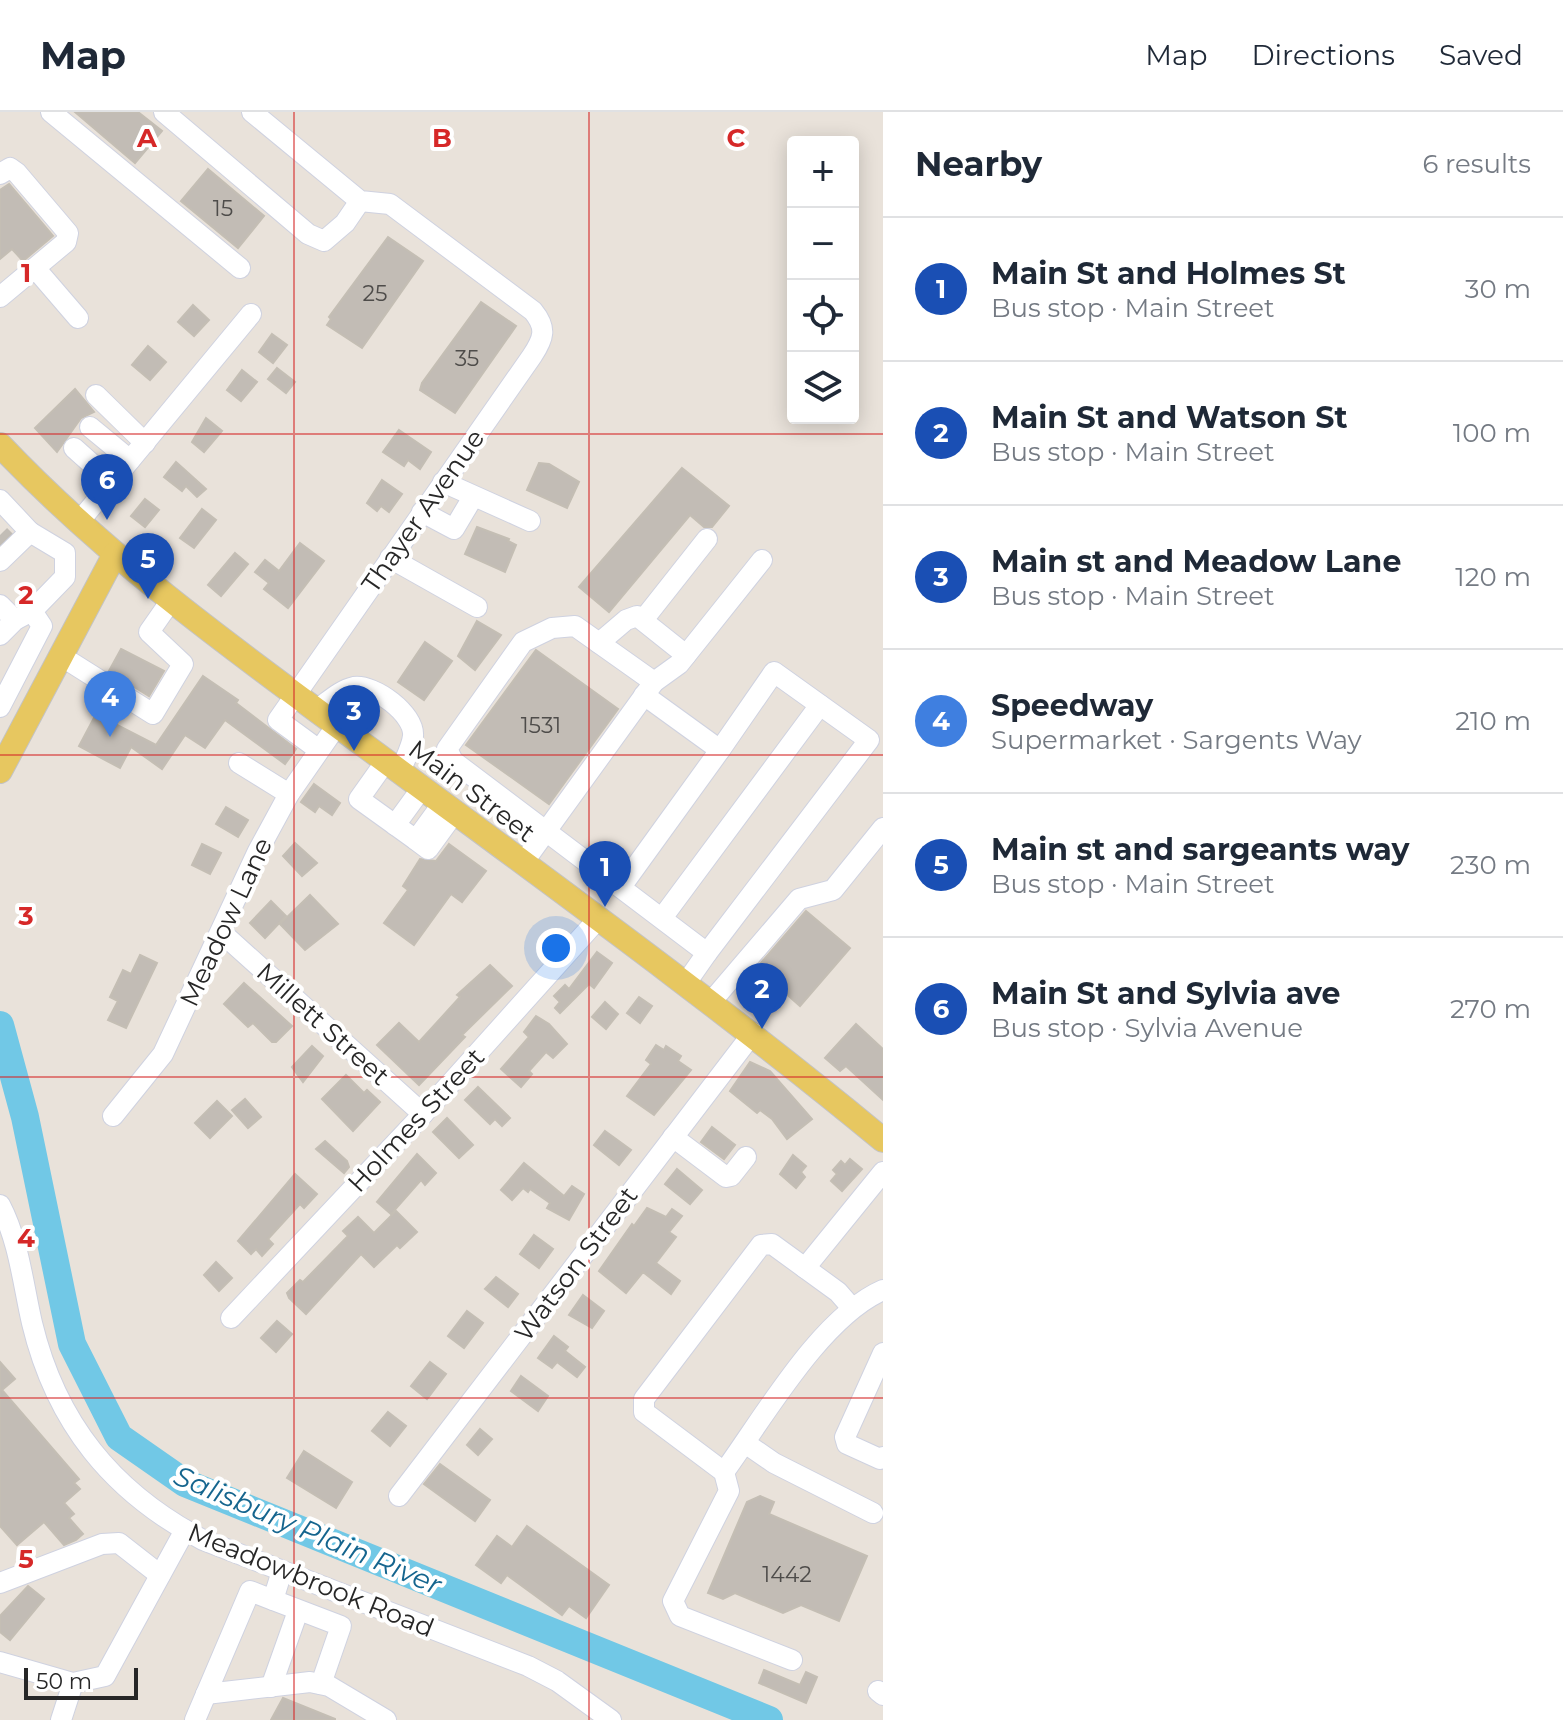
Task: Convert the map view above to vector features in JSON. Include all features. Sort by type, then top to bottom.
[{"type":"main road","name":"Main Street","points":[[0,445],[78,523],[172,599],[295,695],[753,1033],[883,1140]]},
{"type":"main road","points":[[0,771],[115,554]]},
{"type":"street","points":[[51,112],[240,268]]},
{"type":"street","points":[[164,112],[324,241],[345,223],[360,201],[252,112]]},
{"type":"street","points":[[0,174],[10,168],[17,173],[68,233],[66,242],[0,297]]},
{"type":"street","name":"Thayer Avenue","points":[[319,750],[278,720],[532,356],[543,334],[544,324],[533,311],[390,204],[360,201]]},
{"type":"street","points":[[35,268],[78,318]]},
{"type":"street","points":[[78,523],[251,314]]},
{"type":"street","points":[[96,395],[145,443]]},
{"type":"street","points":[[90,427],[130,460]]},
{"type":"street","points":[[74,448],[112,482]]},
{"type":"street","points":[[443,482],[530,521]]},
{"type":"street","points":[[422,512],[454,529],[473,497]]},
{"type":"street","points":[[2,505],[30,532],[65,553],[67,566],[65,577],[15,622]]},
{"type":"street","points":[[7,551],[30,532]]},
{"type":"street","points":[[643,620],[707,539]]},
{"type":"street","points":[[390,558],[477,607]]},
{"type":"street","points":[[523,863],[649,688],[686,655],[762,560]]},
{"type":"street","points":[[61,656],[153,714],[183,664],[149,632],[172,599]]},
{"type":"street","points":[[0,605],[15,622],[42,626],[3,697],[30,715]]},
{"type":"street","points":[[599,643],[626,620],[637,616],[686,655]]},
{"type":"street","points":[[707,953],[453,761],[447,749],[523,642],[532,635],[575,626],[599,643],[720,750]]},
{"type":"street","points":[[621,887],[774,672],[869,740],[686,983]]},
{"type":"street","points":[[316,710],[352,687],[362,687],[387,701],[406,715],[412,725],[413,737],[393,766],[359,799],[416,840],[449,808]]},
{"type":"street","points":[[662,918],[820,705]]},
{"type":"street","name":"Meadow Lane","points":[[113,1116],[163,1054],[258,851],[289,794],[337,725]]},
{"type":"street","points":[[239,763],[289,794]]},
{"type":"street","points":[[395,825],[422,788]]},
{"type":"street","points":[[711,1002],[799,899],[833,890],[883,828]]},
{"type":"street","name":"Holmes Street","points":[[231,1318],[423,1114],[598,919]]},
{"type":"street","name":"Millett Street","points":[[222,933],[423,1114]]},
{"type":"street","name":"Watson Street","points":[[399,1496],[753,1033]]},
{"type":"street","points":[[673,1137],[726,1177],[731,1176],[746,1157]]},
{"type":"street","points":[[805,1268],[883,1172]]},
{"type":"street","name":"Meadowbrook Road","points":[[0,1205],[10,1269],[44,1366],[77,1431],[128,1490],[160,1517],[282,1571],[505,1655],[557,1681],[611,1720]]},
{"type":"street","points":[[792,1660],[680,1616],[673,1601],[729,1491],[724,1472],[644,1412],[644,1399],[761,1245],[772,1244],[838,1292],[852,1308]]},
{"type":"street","points":[[724,1472],[823,1338],[852,1308],[882,1292]]},
{"type":"street","points":[[883,1353],[845,1437],[847,1444],[880,1459],[883,1457]]},
{"type":"street","points":[[745,1443],[774,1463],[873,1513]]},
{"type":"street","points":[[0,1662],[73,1683],[105,1676],[185,1530]]},
{"type":"street","points":[[0,1583],[102,1544],[119,1543],[160,1575]]},
{"type":"street","points":[[273,1600],[282,1571]]},
{"type":"street","points":[[195,1720],[250,1591],[341,1626],[321,1684]]},
{"type":"street","points":[[271,1687],[298,1611]]},
{"type":"street","points":[[61,1720],[73,1683]]},
{"type":"street","points":[[206,1694],[321,1684],[329,1686],[379,1719]]},
{"type":"building","points":[[75,112],[138,112],[162,131],[135,163]]},
{"type":"building","points":[[208,169],[264,216],[238,248],[181,201]]},
{"type":"building","points":[[9,184],[53,236],[23,261],[12,249],[0,259],[0,190]]},
{"type":"building","points":[[388,237],[423,261],[362,348],[327,325],[331,319],[329,317]]},
{"type":"building","points":[[481,302],[516,326],[455,413],[420,390]]},
{"type":"building","points":[[193,305],[209,320],[194,336],[178,322]]},
{"type":"building","points":[[272,334],[287,345],[273,363],[259,352]]},
{"type":"building","points":[[148,346],[166,362],[150,380],[132,365]]},
{"type":"building","points":[[277,368],[295,382],[286,393],[268,379]]},
{"type":"building","points":[[242,370],[257,382],[241,401],[227,390]]},
{"type":"building","points":[[75,389],[94,412],[81,418],[57,452],[35,428]]},
{"type":"building","points":[[206,418],[222,431],[204,452],[192,442]]},
{"type":"building","points":[[399,430],[431,452],[420,469],[408,460],[404,466],[383,452]]},
{"type":"building","points":[[176,462],[206,489],[197,497],[186,486],[182,491],[164,477]]},
{"type":"building","points":[[539,463],[549,464],[579,482],[567,508],[527,490]]},
{"type":"building","points":[[682,468],[729,506],[712,527],[704,527],[690,515],[609,612],[579,587]]},
{"type":"building","points":[[382,480],[402,494],[389,512],[381,506],[377,511],[367,503]]},
{"type":"building","points":[[145,499],[159,510],[145,527],[131,516]]},
{"type":"building","points":[[202,509],[216,520],[194,548],[180,538]]},
{"type":"building","points":[[477,527],[509,539],[516,545],[505,572],[465,554]]},
{"type":"building","points":[[300,543],[324,561],[288,608],[264,589],[269,583],[255,572],[265,560],[279,571]]},
{"type":"building","points":[[235,553],[248,564],[221,596],[208,585]]},
{"type":"building","points":[[477,621],[501,635],[475,670],[458,656]]},
{"type":"building","points":[[425,642],[452,661],[424,700],[398,682]]},
{"type":"building","points":[[121,649],[164,671],[149,696],[109,671]]},
{"type":"building","points":[[536,650],[618,709],[549,804],[466,745]]},
{"type":"building","points":[[203,676],[238,700],[236,703],[296,749],[285,764],[225,720],[205,748],[185,735],[162,769],[131,747],[120,768],[79,746],[96,714],[156,745]]},
{"type":"building","points":[[314,784],[340,803],[332,815],[319,806],[315,812],[301,802]]},
{"type":"building","points":[[226,807],[248,820],[238,837],[216,824]]},
{"type":"building","points":[[295,843],[317,863],[302,876],[283,856]]},
{"type":"building","points":[[202,844],[221,853],[210,874],[192,865]]},
{"type":"building","points":[[449,844],[486,871],[462,902],[451,894],[414,945],[384,923],[408,890],[403,886],[420,859],[436,861]]},
{"type":"building","points":[[310,895],[338,924],[305,950],[280,924]]},
{"type":"building","points":[[271,901],[286,916],[265,938],[250,923]]},
{"type":"building","points":[[806,911],[850,948],[800,1006],[783,991],[787,987],[760,964]]},
{"type":"building","points":[[597,952],[612,963],[594,988],[589,984],[560,1013],[555,1008],[560,1002],[554,996],[565,985],[569,989]]},
{"type":"building","points":[[140,955],[157,963],[126,1028],[108,1020],[118,1001],[110,997],[123,970],[131,974]]},
{"type":"building","points":[[490,965],[512,986],[462,1035],[465,1037],[419,1085],[377,1045],[399,1023],[419,1042],[460,997],[457,995]]},
{"type":"building","points":[[244,983],[292,1026],[276,1042],[272,1042],[253,1023],[248,1027],[224,1004]]},
{"type":"building","points":[[639,997],[652,1006],[640,1023],[627,1013]]},
{"type":"building","points":[[605,1002],[618,1014],[606,1029],[592,1017]]},
{"type":"building","points":[[536,1016],[549,1024],[567,1044],[553,1058],[546,1052],[529,1071],[532,1074],[521,1087],[501,1069],[529,1037],[524,1032]]},
{"type":"building","points":[[856,1024],[883,1049],[883,1100],[846,1066],[840,1071],[825,1058]]},
{"type":"building","points":[[656,1045],[664,1050],[666,1046],[681,1056],[678,1061],[691,1070],[654,1115],[627,1096],[651,1064],[646,1060]]},
{"type":"building","points":[[312,1046],[323,1056],[303,1082],[292,1067]]},
{"type":"building","points":[[750,1062],[770,1071],[812,1119],[787,1139],[772,1119],[760,1110],[757,1113],[730,1091]]},
{"type":"building","points":[[346,1075],[364,1093],[367,1090],[380,1102],[353,1131],[322,1099]]},
{"type":"building","points":[[478,1087],[510,1118],[502,1126],[495,1119],[490,1124],[465,1100]]},
{"type":"building","points":[[245,1099],[261,1117],[248,1128],[232,1110]]},
{"type":"building","points":[[217,1101],[232,1116],[210,1138],[195,1123]]},
{"type":"building","points":[[447,1118],[473,1145],[459,1158],[433,1132]]},
{"type":"building","points":[[712,1127],[735,1145],[724,1159],[701,1142]]},
{"type":"building","points":[[605,1131],[631,1150],[619,1165],[594,1145]]},
{"type":"building","points":[[325,1141],[347,1161],[349,1167],[344,1173],[316,1149]]},
{"type":"building","points":[[417,1154],[436,1173],[425,1185],[421,1180],[391,1214],[377,1202]]},
{"type":"building","points":[[793,1155],[806,1166],[801,1172],[805,1177],[796,1188],[780,1174]]},
{"type":"building","points":[[850,1159],[862,1169],[842,1191],[831,1181],[837,1174],[833,1170],[841,1161],[845,1165]]},
{"type":"building","points":[[524,1163],[564,1196],[572,1186],[584,1194],[569,1220],[547,1208],[550,1203],[530,1189],[528,1192],[523,1188],[512,1200],[501,1190]]},
{"type":"building","points":[[677,1169],[702,1190],[690,1204],[665,1184]]},
{"type":"building","points":[[295,1174],[317,1194],[304,1208],[300,1204],[268,1239],[273,1244],[262,1256],[256,1249],[251,1254],[238,1241]]},
{"type":"building","points":[[647,1208],[666,1217],[672,1209],[682,1216],[669,1232],[676,1237],[656,1263],[680,1281],[671,1294],[643,1272],[626,1293],[599,1271]]},
{"type":"building","points":[[396,1211],[417,1232],[400,1248],[397,1245],[374,1267],[361,1254],[306,1314],[289,1298],[287,1293],[300,1280],[303,1282],[348,1236],[343,1231],[358,1217],[374,1233]]},
{"type":"building","points":[[534,1235],[553,1249],[539,1268],[520,1254]]},
{"type":"building","points":[[216,1262],[232,1278],[219,1291],[204,1275]]},
{"type":"building","points":[[496,1277],[518,1294],[508,1307],[485,1289]]},
{"type":"building","points":[[583,1295],[604,1311],[592,1328],[569,1315]]},
{"type":"building","points":[[467,1311],[483,1323],[464,1348],[448,1336]]},
{"type":"building","points":[[277,1321],[292,1334],[276,1352],[261,1338]]},
{"type":"building","points":[[554,1336],[568,1347],[565,1351],[585,1367],[577,1377],[557,1362],[552,1368],[538,1358]]},
{"type":"building","points":[[0,1362],[15,1379],[2,1390],[79,1479],[74,1483],[80,1489],[64,1503],[74,1514],[69,1518],[83,1534],[64,1545],[44,1522],[17,1545],[0,1526]]},
{"type":"building","points":[[430,1362],[446,1374],[427,1399],[411,1386]]},
{"type":"building","points":[[521,1376],[548,1396],[538,1411],[511,1391]]},
{"type":"building","points":[[388,1412],[406,1426],[390,1446],[372,1431]]},
{"type":"building","points":[[480,1429],[492,1439],[478,1455],[467,1445]]},
{"type":"building","points":[[304,1451],[352,1482],[336,1508],[287,1478]]},
{"type":"building","points":[[440,1464],[490,1500],[475,1521],[424,1484]]},
{"type":"building","points":[[760,1496],[774,1502],[769,1514],[867,1556],[839,1621],[801,1605],[783,1613],[735,1593],[723,1599],[708,1593],[747,1502]]},
{"type":"building","points":[[527,1526],[609,1585],[586,1618],[569,1606],[562,1615],[507,1575],[501,1583],[476,1565],[497,1536],[512,1547]]},
{"type":"building","points":[[28,1586],[44,1599],[10,1640],[0,1632],[0,1616]]},
{"type":"building","points":[[764,1670],[800,1685],[806,1672],[817,1677],[806,1703],[759,1683]]},
{"type":"building","points":[[283,1698],[335,1719],[335,1720],[271,1720]]},
{"type":"waterway","name":"Salisbury Plain River","points":[[0,1025],[25,1117],[72,1344],[119,1437],[185,1483],[769,1720]]},
{"type":"tunnel","points":[[0,535],[8,543]]},
{"type":"place","name":"Main St and Sylvia ave","points":[[107,520]]},
{"type":"place","name":"Main st and sargeants way","points":[[148,599]]},
{"type":"place","name":"Speedway","points":[[110,737]]},
{"type":"place","name":"Main st and Meadow Lane","points":[[354,751]]},
{"type":"place","name":"Main St and Holmes St","points":[[605,907]]},
{"type":"place","name":"Main St and Watson St","points":[[762,1029]]}]
